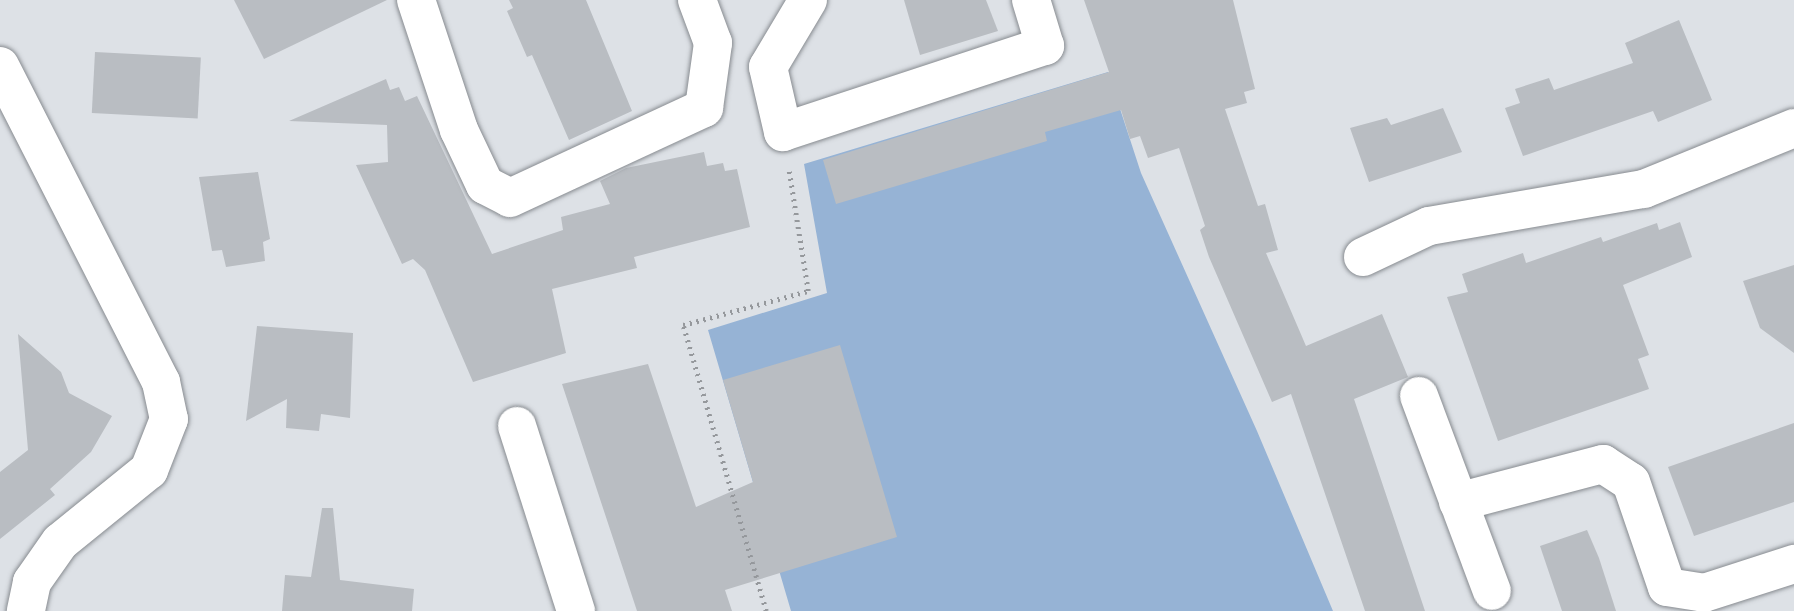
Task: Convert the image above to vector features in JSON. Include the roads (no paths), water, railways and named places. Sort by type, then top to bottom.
[{"type":"street","points":[[416,0],[459,130],[485,185],[510,198],[704,108],[713,43],[697,0]]},
{"type":"street","points":[[808,0],[768,67],[783,132],[1045,46],[1031,0]]},
{"type":"street","points":[[0,66],[161,383],[169,419],[149,470],[60,542],[32,582],[26,611]]},
{"type":"street","points":[[1363,257],[1429,226],[1644,189],[1794,128]]},
{"type":"street","points":[[1419,396],[1492,591]]},
{"type":"street","points":[[517,426],[576,611]]},
{"type":"street","points":[[1458,502],[1603,464],[1631,482],[1667,587],[1704,593],[1794,564]]}]
